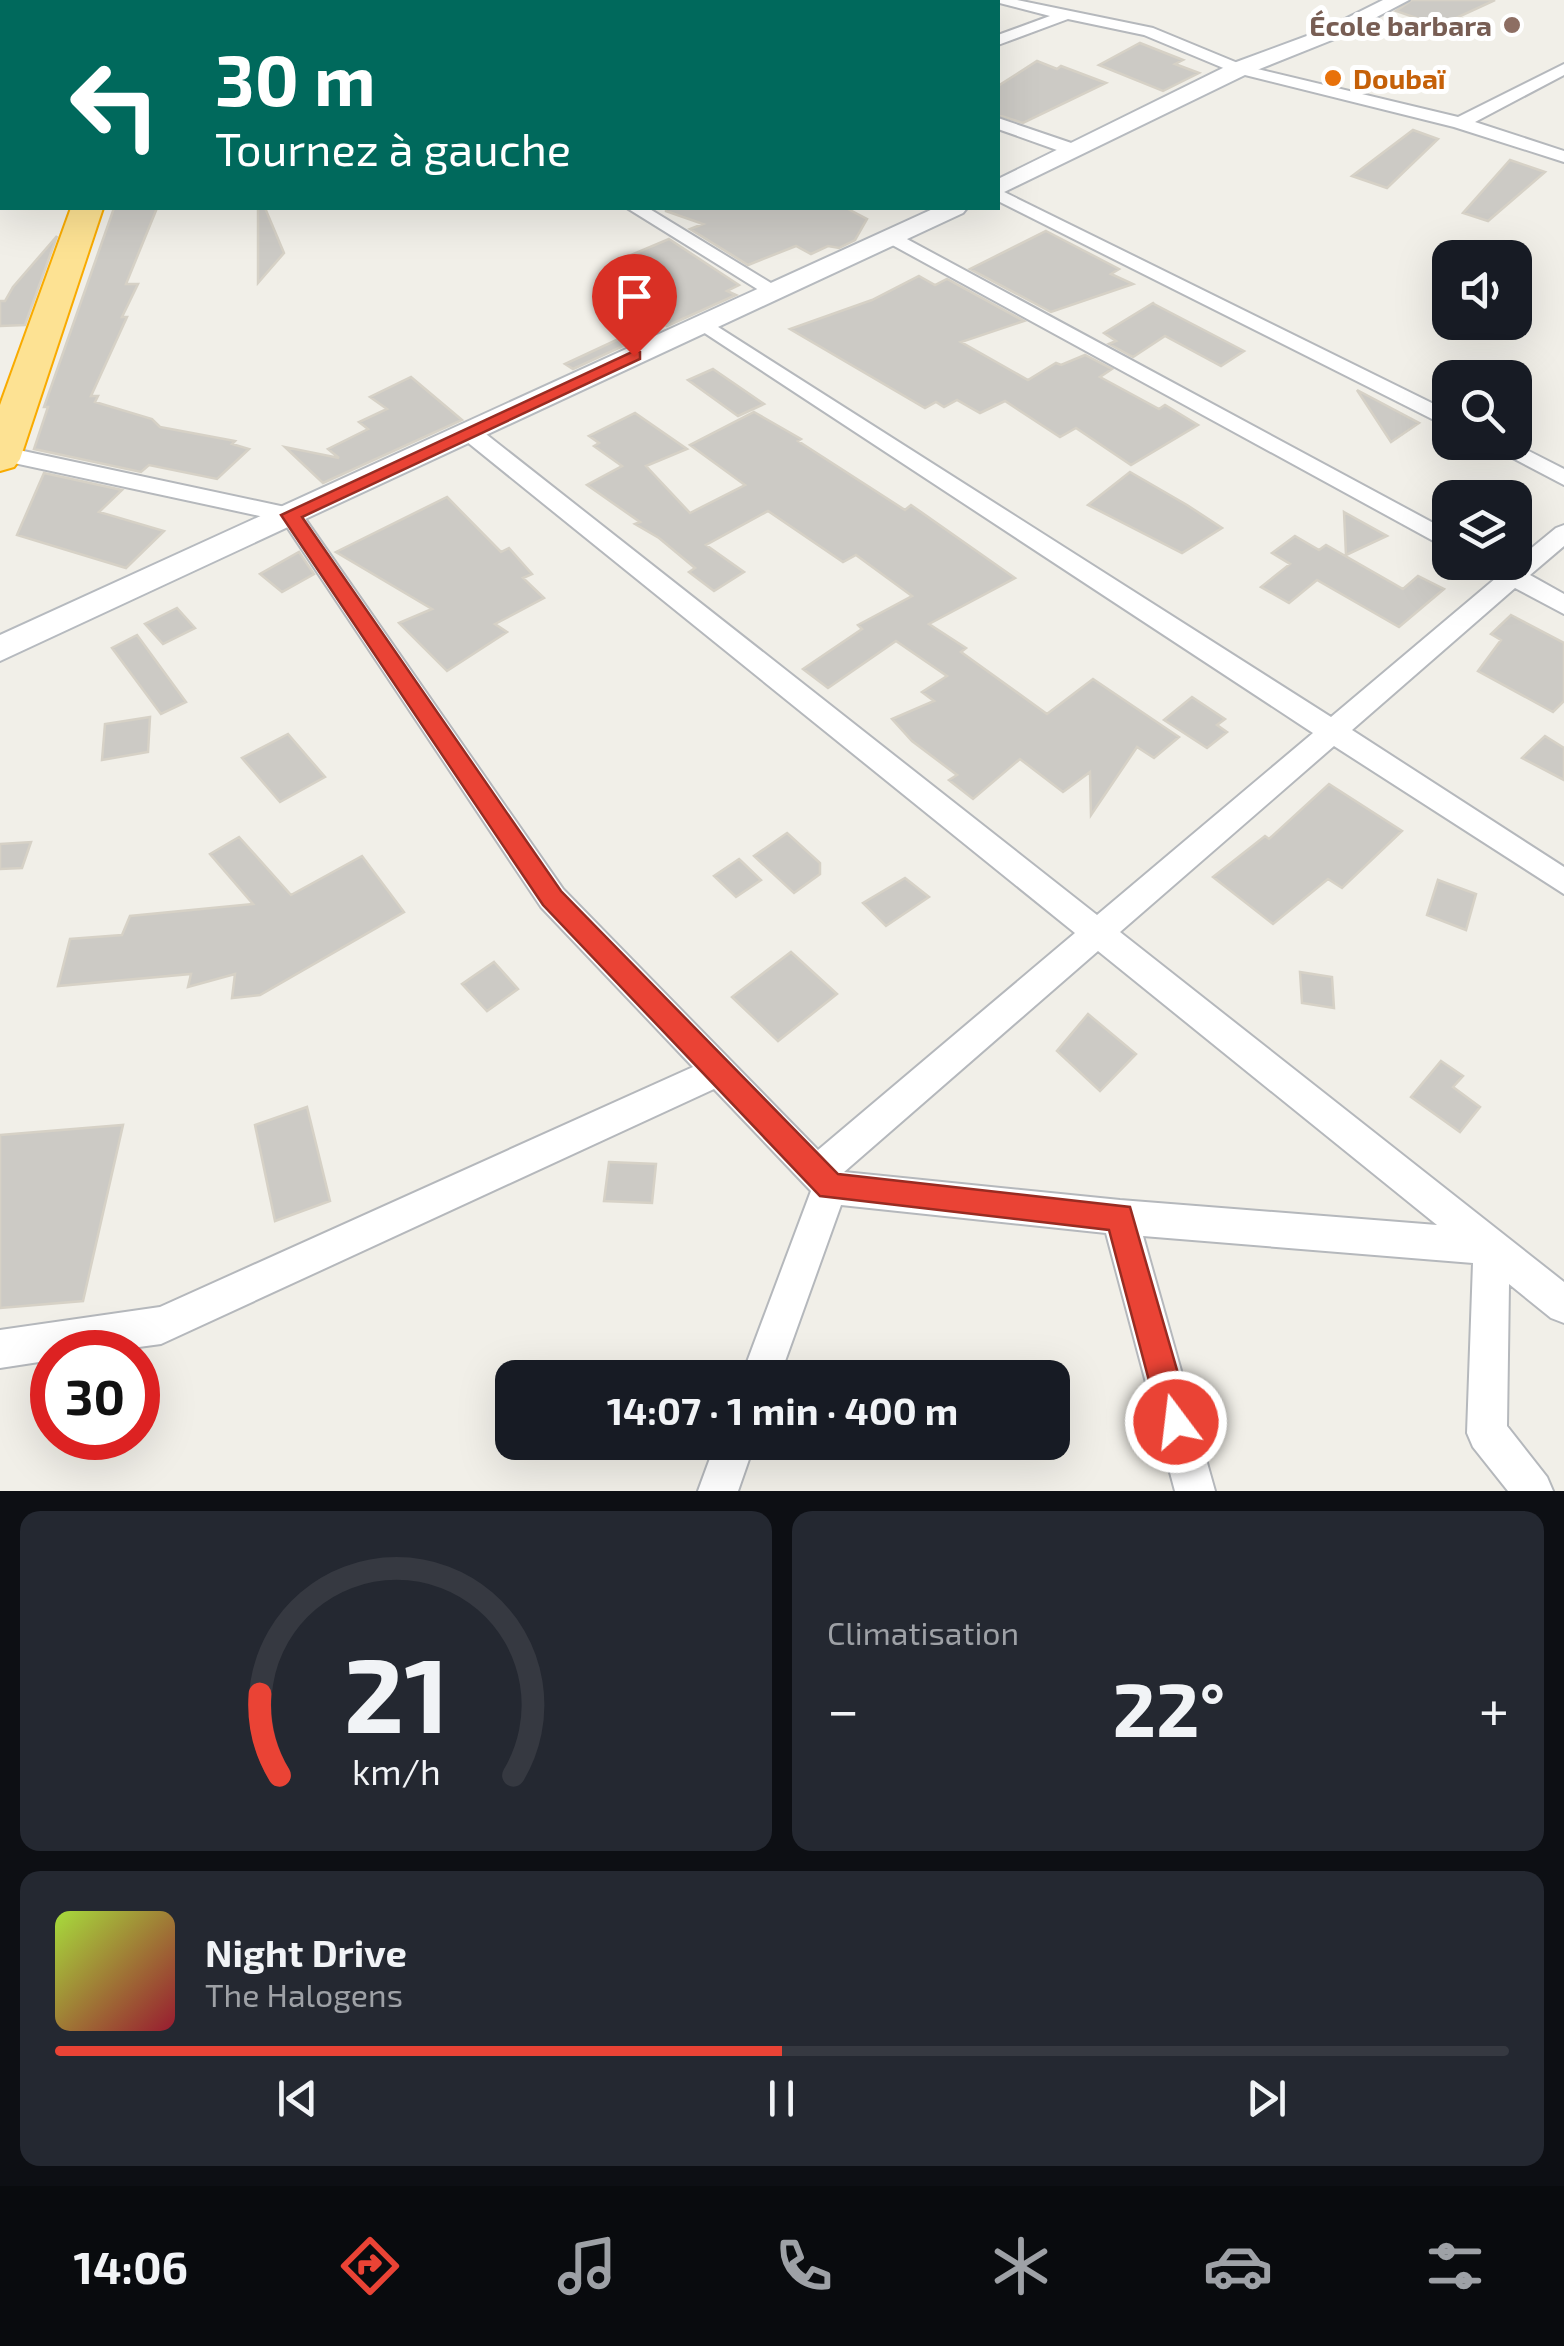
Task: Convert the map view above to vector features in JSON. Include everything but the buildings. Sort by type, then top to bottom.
[{"type":"highway","points":[[1,454],[86,210]]},
{"type":"street","points":[[1000,190],[1239,69],[1330,34],[1399,0]]},
{"type":"street","points":[[1000,1],[1148,31],[1239,69],[1460,123],[1564,157]]},
{"type":"street","points":[[1000,39],[1063,16]]},
{"type":"street","points":[[1460,123],[1564,68]]},
{"type":"street","points":[[1000,125],[1077,151]]},
{"type":"street","points":[[1000,192],[1432,412]]},
{"type":"street","points":[[639,210],[774,291]]},
{"type":"street","points":[[0,649],[950,210]]},
{"type":"street","points":[[892,236],[1432,532]]},
{"type":"street","points":[[704,324],[1564,882]]},
{"type":"street","points":[[469,432],[1564,1305]]},
{"type":"street","points":[[1,454],[291,515],[552,898],[824,1180],[1120,1217],[1492,1246]]},
{"type":"street","points":[[1528,460],[1564,478]]},
{"type":"street","points":[[1532,551],[1564,534]]},
{"type":"street","points":[[766,1360],[824,1180],[1099,931],[1330,732],[1488,580]]},
{"type":"street","points":[[1519,580],[1564,605]]},
{"type":"street","points":[[0,1350],[161,1325],[720,1072]]},
{"type":"street","points":[[1120,1217],[1195,1491]]},
{"type":"street","points":[[1492,1246],[1487,1433],[1533,1491]]},
{"type":"street","points":[[718,1491],[729,1460]]},
{"type":"place","name":"École barbara","points":[[1512,25]]},
{"type":"place","name":"Doubaï","points":[[1333,78]]},
{"type":"route","points":[[634,356],[291,515],[552,898],[830,1187],[1120,1217],[1176,1422]]}]
